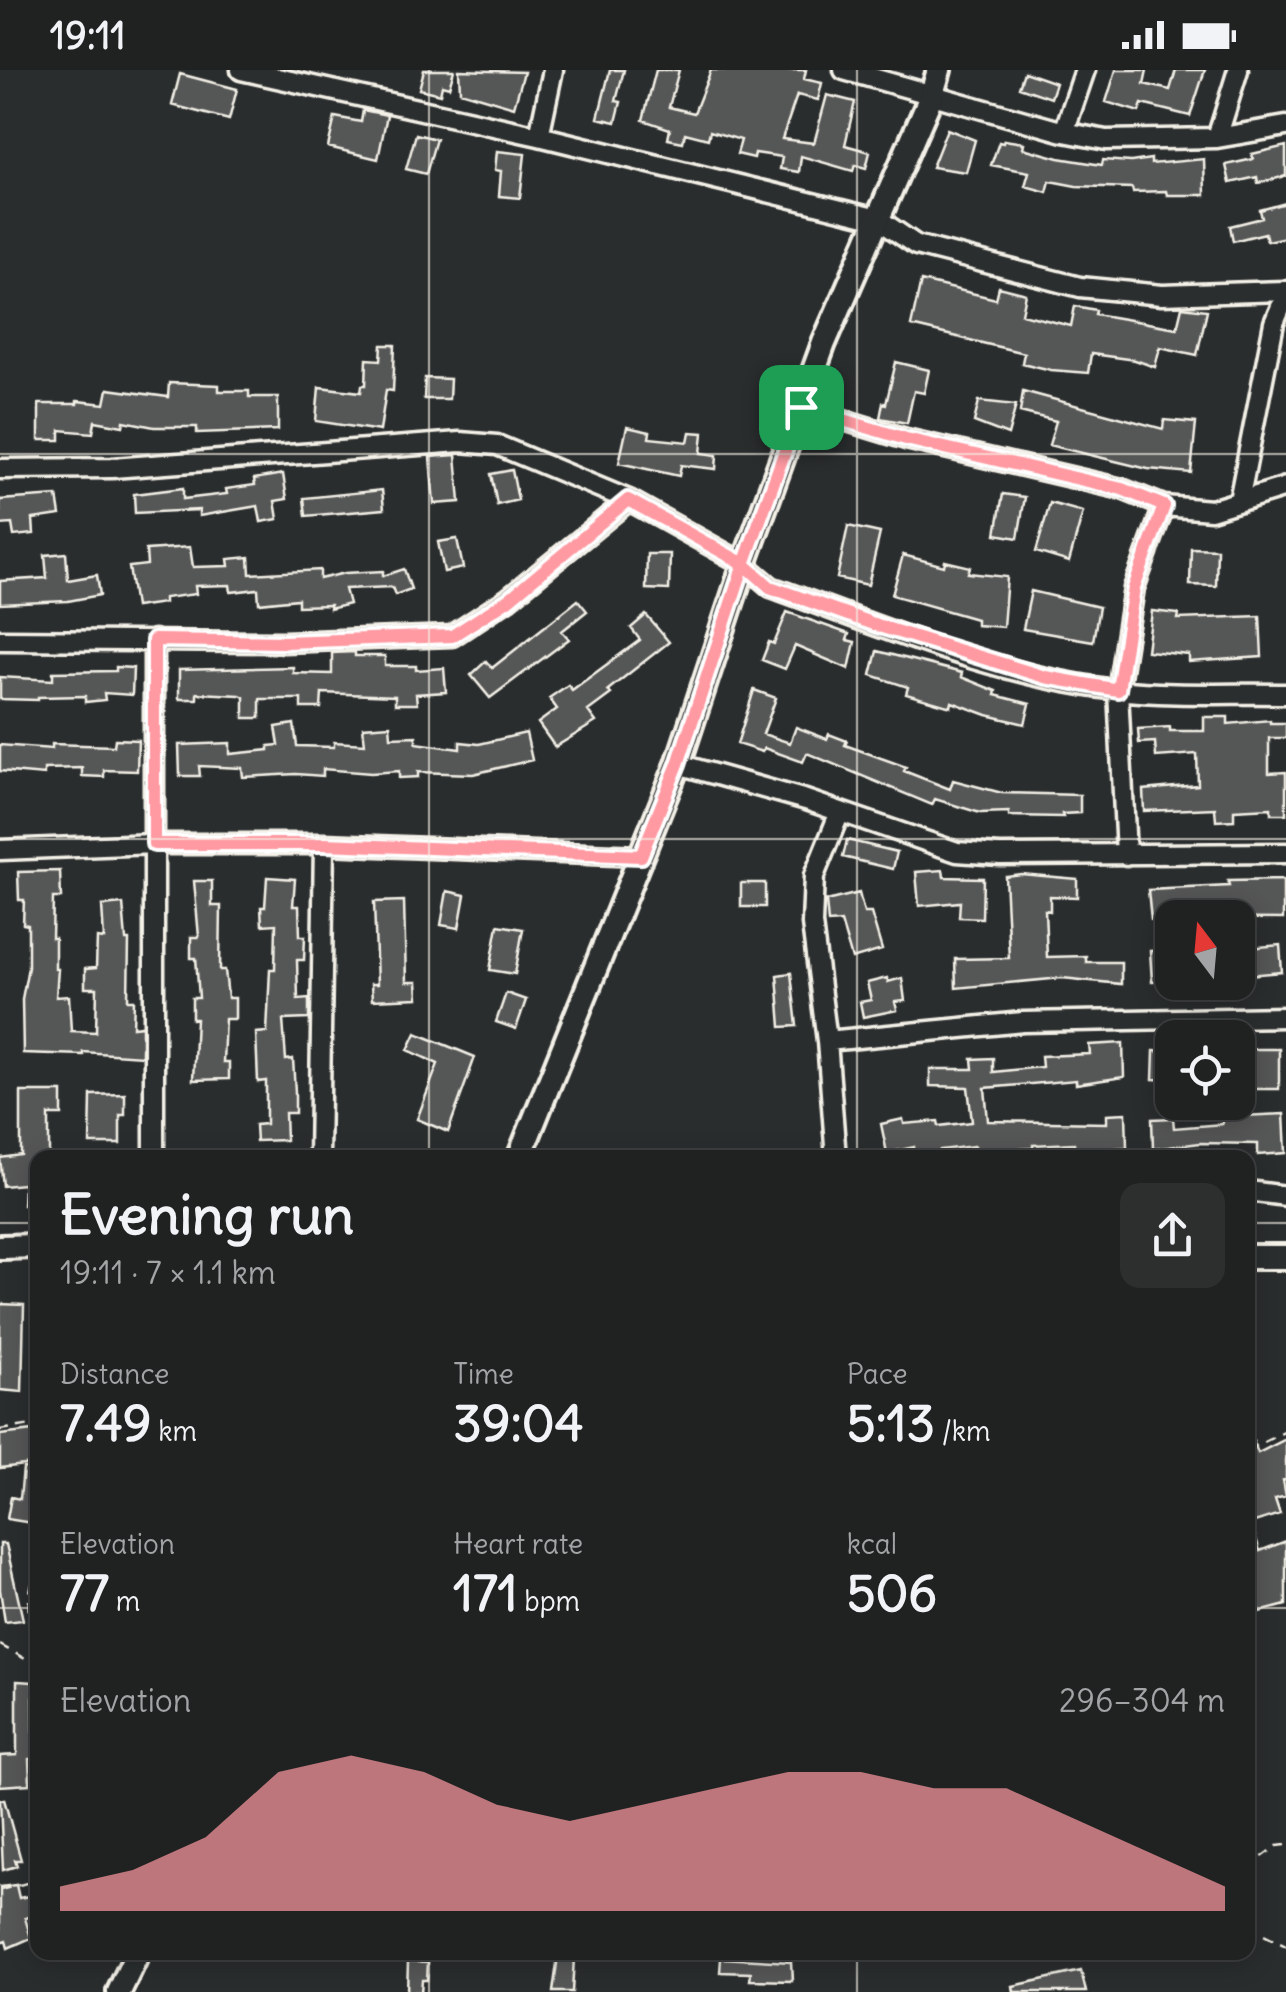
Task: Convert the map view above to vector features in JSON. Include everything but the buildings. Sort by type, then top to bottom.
[{"type":"street","points":[[240,70],[539,136],[878,218],[916,245],[1080,287],[1162,295],[1286,293],[1274,323],[1239,502]]},
{"type":"street","points":[[539,136],[554,70]]},
{"type":"street","points":[[844,70],[1064,132],[1106,140],[1217,138],[1286,126]]},
{"type":"street","points":[[522,1150],[678,764],[744,564],[824,343],[940,70]]},
{"type":"street","points":[[1064,132],[1084,70]]},
{"type":"street","points":[[1217,138],[1238,70]]},
{"type":"street","points":[[801,407],[906,439],[1122,489],[1164,506],[1211,510],[1286,487]]},
{"type":"street","points":[[0,469],[112,468],[480,442],[497,445],[628,500],[744,564],[770,587],[1011,668],[1118,690],[1286,694]]},
{"type":"street","points":[[0,640],[284,642],[452,636],[508,600],[628,500]]},
{"type":"street","points":[[1126,856],[1118,690],[1134,588],[1164,506]]},
{"type":"street","points":[[154,640],[154,1150]]},
{"type":"street","points":[[678,764],[957,852],[1126,856],[1286,853]]},
{"type":"street","points":[[835,1150],[828,1041],[812,924],[814,876],[840,812]]},
{"type":"street","points":[[0,850],[154,844],[324,844],[641,856]]},
{"type":"street","points":[[318,1150],[324,844]]},
{"type":"street","points":[[828,1041],[1024,1022],[1286,1017]]},
{"type":"street","points":[[1255,1193],[1286,1196]]},
{"type":"street","points":[[0,1247],[30,1246]]},
{"type":"street","points":[[1255,1257],[1286,1256]]},
{"type":"street","points":[[120,1992],[134,1960]]},
{"type":"path","points":[[0,1430],[30,1425]]},
{"type":"path","points":[[1255,1446],[1286,1431]]},
{"type":"path","points":[[0,1646],[30,1662]]},
{"type":"path","points":[[1255,1863],[1286,1844]]},
{"type":"path","points":[[0,1890],[30,1882]]},
{"type":"path","points":[[1255,1930],[1286,1946]]},
{"type":"route","points":[[801,407],[744,564],[628,500],[508,600],[452,636],[284,642],[154,640],[154,844],[324,844],[641,856],[678,764],[744,564],[770,587],[879,626],[1045,677],[1118,690],[1134,588],[1164,506],[1122,489],[906,439],[801,407]]}]
